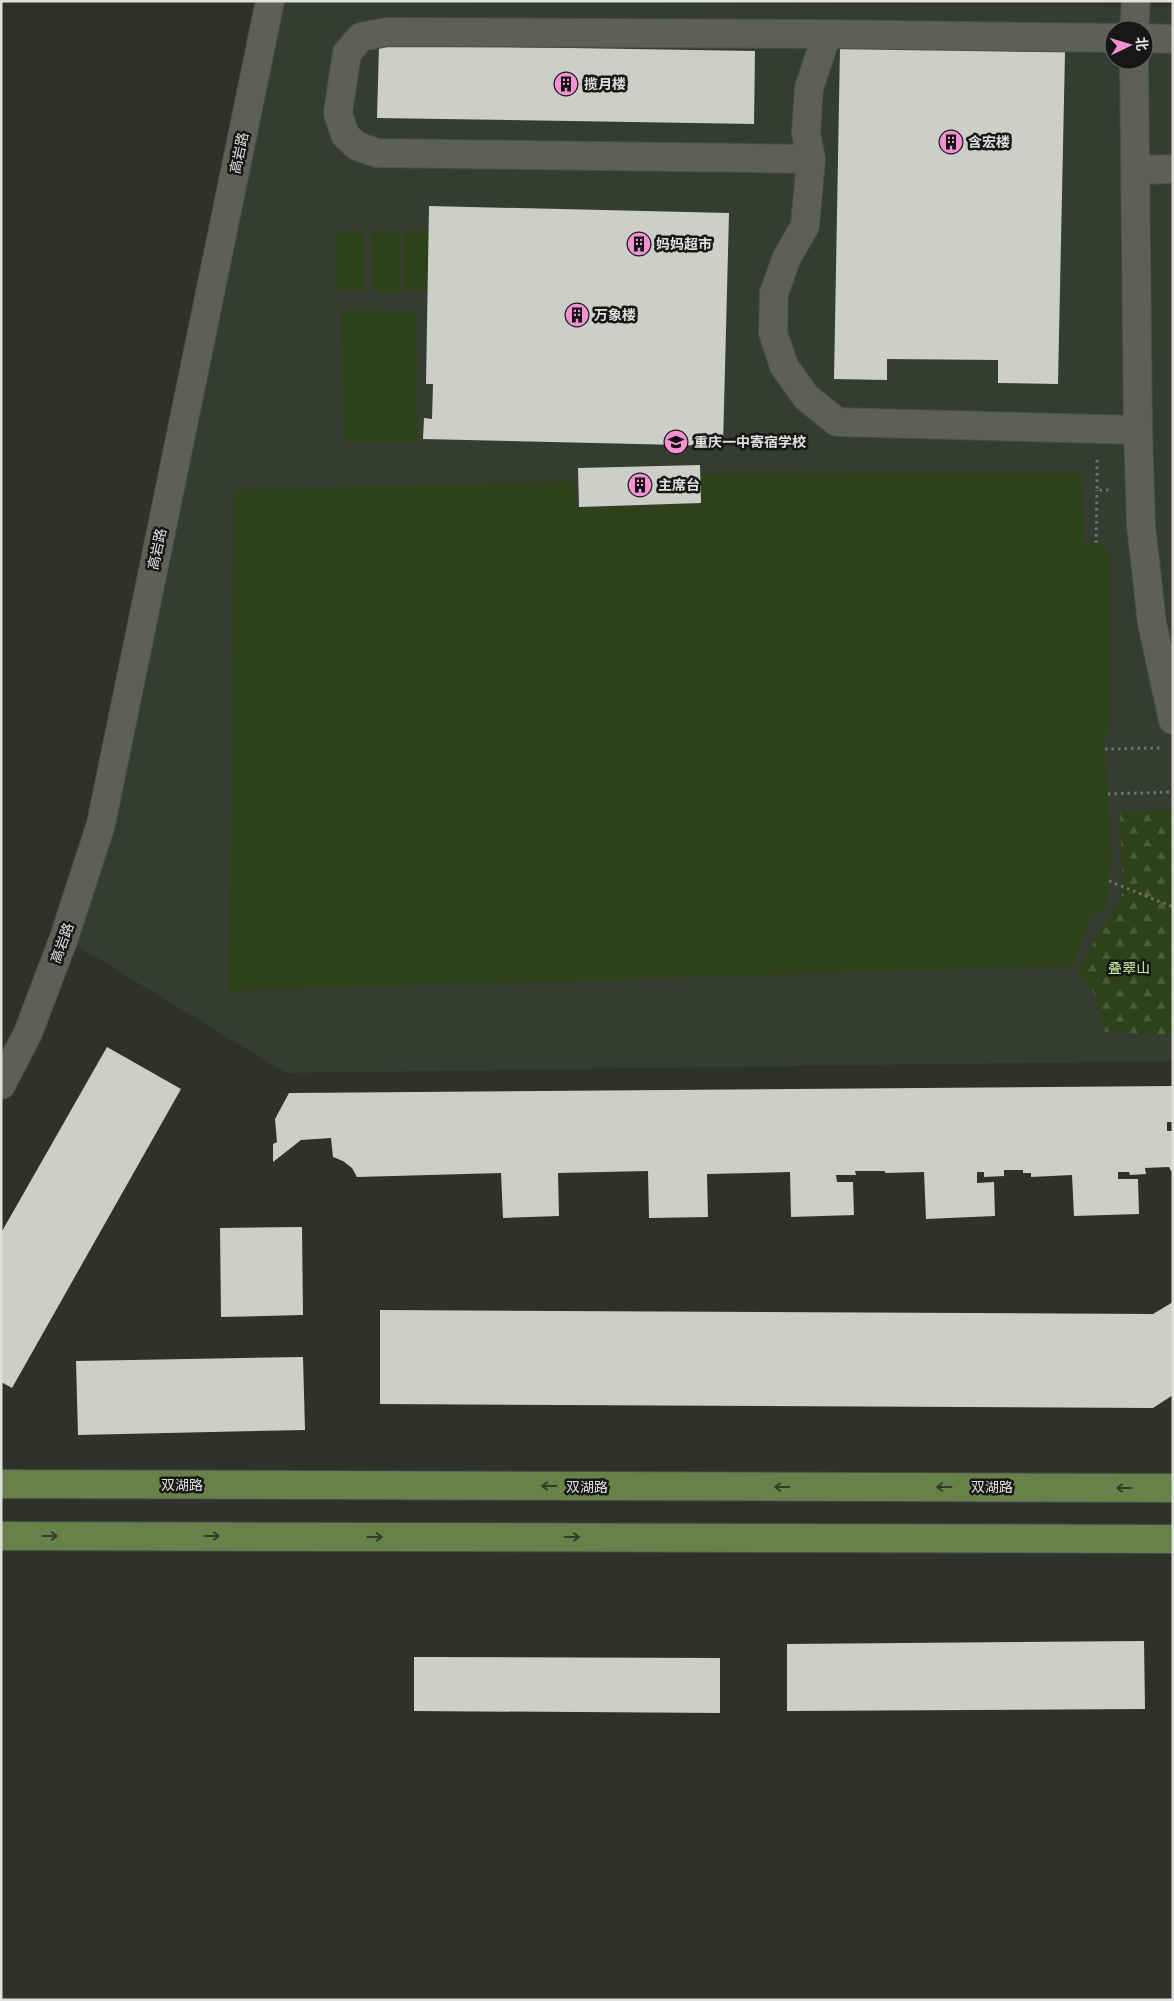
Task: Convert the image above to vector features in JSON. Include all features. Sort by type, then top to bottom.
[{"type":"main road","name":"双湖路","points":[[1,1484],[1173,1488]]},
{"type":"main road","points":[[1,1536],[1173,1539]]},
{"type":"street","name":"高岩路","points":[[1,1085],[28,1033],[61,947],[100,824],[270,1]]},
{"type":"street","points":[[811,159],[377,154],[357,146],[345,135],[338,113],[346,53],[362,37],[387,32],[827,34],[1104,38]]},
{"type":"street","points":[[827,34],[809,88],[806,134],[811,159],[805,226],[788,257],[774,293],[773,333],[784,366],[806,398],[837,422],[1138,430]]},
{"type":"street","points":[[1154,38],[1173,39]]},
{"type":"street","points":[[1134,70],[1138,430],[1141,525],[1152,623],[1173,720]]},
{"type":"street","points":[[1136,170],[1173,170]]},
{"type":"path","points":[[1096,543],[1098,429]]},
{"type":"path","points":[[1097,490],[1140,490]]},
{"type":"path","points":[[1106,749],[1146,749]]},
{"type":"path","points":[[1108,794],[1173,792]]},
{"type":"path","points":[[1109,881],[1173,907]]},
{"type":"shaded area","name":"重庆一中寄宿学校","points":[[270,1],[1173,6],[1173,1061],[286,1073],[64,938]]},
{"type":"green space","points":[[363,230],[364,290],[335,291],[335,231]]},
{"type":"green space","points":[[431,230],[431,291],[403,291],[403,231]]},
{"type":"green space","points":[[400,231],[400,292],[372,291],[371,232]]},
{"type":"green space","points":[[341,310],[416,311],[418,442],[343,442]]},
{"type":"green space","points":[[1082,473],[1084,543],[1096,543],[1110,553],[1109,731],[1105,736],[1111,857],[1105,913],[1092,913],[1073,966],[228,991],[235,489],[574,481],[576,508],[699,504],[701,503],[701,474]]},
{"type":"green space","name":"叠翠山","points":[[1173,810],[1173,1035],[1105,1032],[1095,995],[1078,970],[1123,893],[1120,812]]},
{"type":"building","name":"揽月楼","points":[[379,45],[755,51],[754,124],[377,118]]},
{"type":"building","name":"含宏楼","points":[[840,48],[1065,52],[1058,384],[998,383],[998,360],[887,359],[887,380],[834,379]]},
{"type":"building","name":"万象楼","points":[[429,206],[729,213],[723,446],[423,439],[424,418],[432,419],[433,384],[426,384]]},
{"type":"building","name":"主席台","points":[[700,465],[701,503],[579,507],[578,468]]},
{"type":"building","points":[[107,1047],[181,1089],[12,1388],[1,1382],[1,1233]]},
{"type":"building","points":[[1173,1086],[1173,1122],[1167,1122],[1167,1131],[1173,1131],[1173,1171],[1169,1167],[1145,1168],[1146,1174],[1130,1175],[1129,1172],[1118,1172],[1118,1179],[1138,1179],[1139,1214],[1074,1216],[1072,1175],[1031,1177],[1031,1173],[1023,1173],[1023,1170],[1004,1170],[1004,1176],[984,1177],[984,1172],[977,1172],[977,1183],[994,1182],[995,1216],[926,1219],[924,1172],[886,1173],[884,1171],[855,1171],[856,1175],[836,1175],[837,1182],[853,1182],[854,1215],[791,1217],[790,1172],[707,1174],[708,1217],[649,1218],[648,1171],[558,1173],[559,1216],[503,1218],[501,1173],[357,1177],[352,1168],[343,1161],[333,1157],[331,1138],[301,1140],[273,1162],[273,1144],[277,1142],[275,1119],[289,1093]]},
{"type":"building","points":[[302,1227],[303,1315],[221,1317],[220,1228]]},
{"type":"building","points":[[1173,1302],[1173,1395],[1153,1408],[380,1404],[380,1310],[1153,1314]]},
{"type":"building","points":[[303,1357],[305,1430],[78,1435],[76,1361]]},
{"type":"building","points":[[1144,1641],[1145,1709],[787,1711],[787,1644]]},
{"type":"building","points":[[414,1657],[720,1658],[720,1713],[414,1711]]},
{"type":"place","name":"揽月楼","points":[[566,84]]},
{"type":"place","name":"含宏楼","points":[[951,142]]},
{"type":"place","name":"妈妈超市","points":[[639,244]]},
{"type":"place","name":"万象楼","points":[[577,315]]},
{"type":"place","name":"重庆一中寄宿学校","points":[[676,442]]},
{"type":"place","name":"主席台","points":[[640,485]]}]
